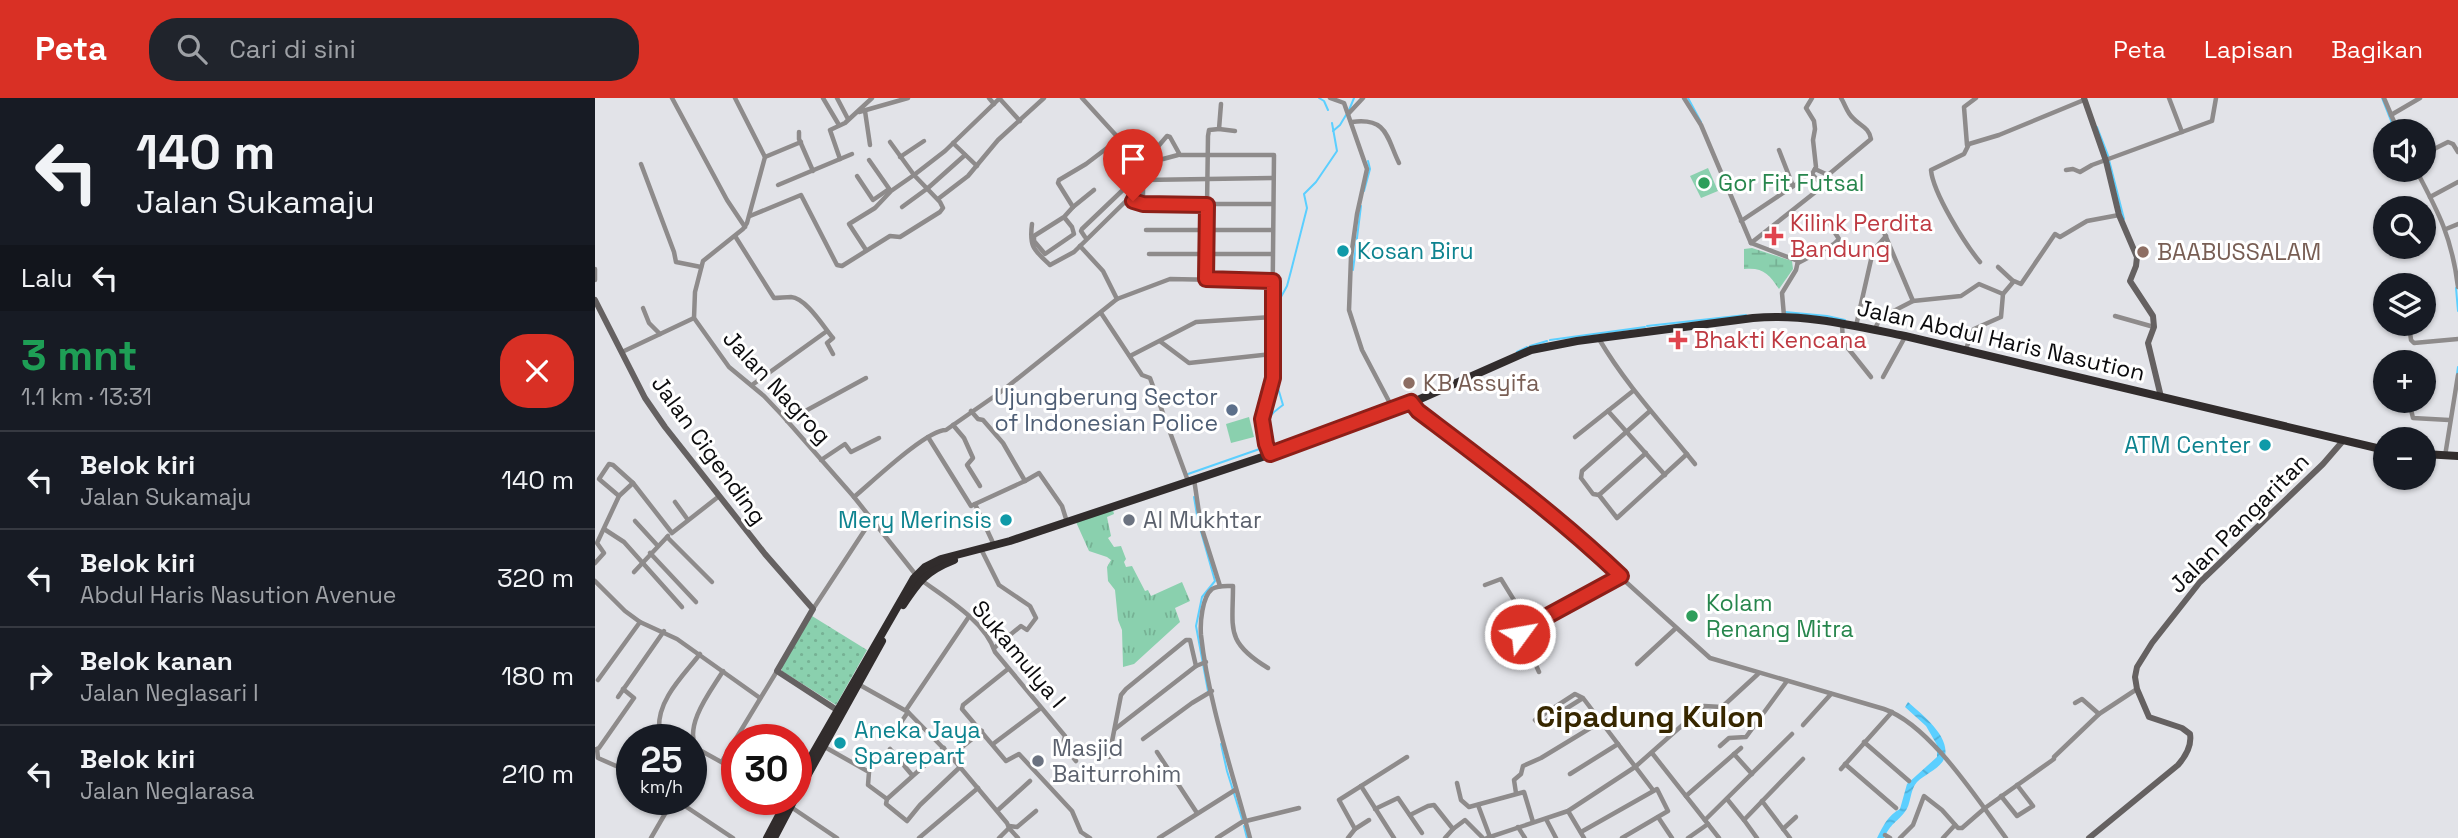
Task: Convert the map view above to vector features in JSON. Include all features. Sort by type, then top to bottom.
[{"type":"highway","name":"Jalan Abdul Haris Nasution","points":[[1268,449],[1393,409],[1549,345],[1784,316],[1905,336],[2373,448]]},
{"type":"highway","points":[[812,756],[918,577],[963,555],[1191,480],[1268,449]]},
{"type":"highway","points":[[2436,455],[2458,456]]},
{"type":"highway","points":[[812,766],[839,711],[858,684],[918,577]]},
{"type":"highway","points":[[767,838],[783,815]]},
{"type":"highway","points":[[774,838],[785,815]]},
{"type":"street","points":[[673,98],[727,200],[745,227]]},
{"type":"street","points":[[621,353],[694,318],[693,302],[704,259],[745,227],[750,216],[765,157],[735,98]]},
{"type":"street","points":[[823,98],[839,125]]},
{"type":"street","points":[[837,98],[848,119]]},
{"type":"street","points":[[840,159],[830,131],[858,112],[872,98]]},
{"type":"street","points":[[858,112],[908,98]]},
{"type":"street","points":[[989,98],[994,104]]},
{"type":"street","points":[[857,176],[873,200],[932,163],[1000,98],[1020,121]]},
{"type":"street","points":[[938,199],[959,184],[998,140],[1044,98]]},
{"type":"street","points":[[1082,98],[1125,149],[1129,198]]},
{"type":"street","points":[[1330,98],[1341,100],[1348,111],[1360,155],[1367,169],[1357,214],[1348,303],[1362,350],[1393,409]]},
{"type":"street","points":[[1684,98],[1701,125],[1751,243],[1794,258],[1798,263]]},
{"type":"street","points":[[1751,243],[1823,187],[1812,174],[1815,169],[1814,121],[1806,108],[1812,98]]},
{"type":"street","points":[[1815,169],[1828,175],[1871,139],[1862,124],[1852,118],[1841,98]]},
{"type":"street","points":[[1976,98],[1965,105],[1967,145],[1964,154],[1931,170],[1931,181],[1965,242],[1980,262]]},
{"type":"street","points":[[2169,98],[2182,132]]},
{"type":"street","points":[[2066,170],[2080,172],[2213,120],[2215,98]]},
{"type":"street","points":[[2384,98],[2393,119]]},
{"type":"street","points":[[2391,115],[2420,98]]},
{"type":"street","points":[[1348,111],[1362,99]]},
{"type":"street","points":[[1967,145],[2084,99],[2106,160],[2119,215],[2137,257],[2130,281],[2153,316],[2154,327],[2148,343],[2161,397]]},
{"type":"street","points":[[1219,129],[1220,104]]},
{"type":"street","points":[[865,111],[870,145]]},
{"type":"street","points":[[1352,122],[1363,121],[1387,132],[1399,163]]},
{"type":"street","points":[[1206,279],[1209,130],[1235,131]]},
{"type":"street","points":[[799,132],[813,171]]},
{"type":"street","points":[[1143,204],[1145,161],[1169,136],[1178,155]]},
{"type":"street","points":[[1073,207],[1058,183],[1059,180],[1119,139]]},
{"type":"street","points":[[901,157],[924,141]]},
{"type":"street","points":[[765,157],[801,142]]},
{"type":"street","points":[[750,216],[801,195],[839,266],[892,235],[900,237],[940,213],[942,206],[929,188],[914,175],[890,142]]},
{"type":"street","points":[[2436,148],[2448,142],[2453,144],[2458,152]]},
{"type":"street","points":[[953,143],[977,166]]},
{"type":"street","points":[[1779,150],[1793,186]]},
{"type":"street","points":[[778,186],[852,153]]},
{"type":"street","points":[[902,207],[929,188],[965,155]]},
{"type":"street","points":[[1163,159],[1178,155],[1274,155],[1273,378],[1262,419],[1268,449]]},
{"type":"street","points":[[869,160],[890,190]]},
{"type":"street","points":[[641,164],[674,252],[675,262],[701,267]]},
{"type":"street","points":[[1143,180],[1273,178]]},
{"type":"street","points":[[1741,221],[1804,179]]},
{"type":"street","points":[[2432,196],[2458,182]]},
{"type":"street","points":[[1085,237],[1081,230],[1126,187]]},
{"type":"street","points":[[866,250],[849,224],[876,208],[890,190]]},
{"type":"street","points":[[1064,217],[1074,234],[1045,254],[1034,236],[1064,217],[1094,190]]},
{"type":"street","points":[[1129,198],[1143,204],[1272,204]]},
{"type":"street","points":[[1032,225],[1031,246],[1050,265],[1072,253],[1129,198]]},
{"type":"street","points":[[2436,209],[2452,248],[2458,287]]},
{"type":"street","points":[[1997,267],[2013,281],[2021,284],[2054,236],[2060,237],[2087,221],[2119,215]]},
{"type":"street","points":[[1784,316],[1782,293],[1798,263],[1839,239],[1828,222]]},
{"type":"street","points":[[2446,229],[2458,224]]},
{"type":"street","points":[[1146,230],[1272,230]]},
{"type":"street","points":[[1856,327],[1873,251],[1884,233],[1913,301]]},
{"type":"street","points":[[735,236],[774,298],[792,297],[811,308],[833,338],[827,343],[833,354]]},
{"type":"street","points":[[1080,246],[1103,271],[1117,299]]},
{"type":"street","points":[[1149,254],[1272,254]]},
{"type":"street","points":[[595,269],[595,280]]},
{"type":"street","points":[[854,497],[928,437],[953,425],[1002,391],[1117,299],[1170,279],[1273,281]]},
{"type":"street","points":[[1965,351],[1974,329],[2001,317],[2003,294],[2013,281]]},
{"type":"street","points":[[1874,330],[1880,318],[1913,301],[1961,296],[1979,284],[2003,294]]},
{"type":"street","name":"Jalan Cigending","points":[[595,300],[645,398],[665,427],[718,497],[813,609]]},
{"type":"street","points":[[643,308],[649,323],[660,334]]},
{"type":"street","points":[[1101,313],[1142,375],[1150,379],[1191,480],[1201,526],[1220,586]]},
{"type":"street","points":[[2115,316],[2154,327]]},
{"type":"street","points":[[1130,356],[1196,322],[1272,317]]},
{"type":"street","name":"Jalan Nagrog","points":[[694,318],[730,367],[787,421],[854,497],[918,577]]},
{"type":"street","points":[[1842,324],[1843,342],[1871,377]]},
{"type":"street","points":[[751,385],[827,331]]},
{"type":"street","points":[[1883,377],[1905,336]]},
{"type":"street","points":[[2410,336],[2414,343],[2458,340]]},
{"type":"street","points":[[1599,338],[1617,370],[1695,464]]},
{"type":"street","points":[[1161,342],[1189,363],[1272,354]]},
{"type":"street","points":[[2445,456],[2458,375]]},
{"type":"street","points":[[787,421],[866,379]]},
{"type":"street","points":[[1575,437],[1633,391]]},
{"type":"street","points":[[1411,402],[1418,411],[1499,470],[1542,506],[1710,658],[1892,712],[1913,725],[1946,760],[2006,838]]},
{"type":"street","points":[[971,411],[978,419],[983,420],[1003,443],[1025,481]]},
{"type":"street","points":[[1608,411],[1665,475]]},
{"type":"street","points":[[1650,411],[1582,471],[1583,481],[1593,494],[1599,495],[1617,518],[1687,454]]},
{"type":"street","points":[[2412,413],[2413,418],[2449,421]]},
{"type":"street","points":[[953,425],[964,438],[973,458],[967,465],[980,486]]},
{"type":"street","points":[[928,437],[971,506],[1039,473],[1062,506],[1067,522]]},
{"type":"street","points":[[821,460],[845,444],[851,452],[879,438]]},
{"type":"street","name":"Jalan Pangaritan","points":[[2132,693],[2137,667],[2152,643],[2200,582],[2323,464],[2342,442]]},
{"type":"street","points":[[1599,495],[1646,453]]},
{"type":"street","points":[[619,496],[599,479],[609,464],[633,483],[669,535],[712,582]]},
{"type":"street","points":[[595,563],[604,552],[597,545],[619,496],[633,483]]},
{"type":"street","points":[[634,572],[657,545],[718,497]]},
{"type":"street","points":[[675,502],[688,520]]},
{"type":"street","points":[[975,504],[994,545]]},
{"type":"street","points":[[745,724],[813,609],[872,519]]},
{"type":"street","points":[[635,521],[657,545]]},
{"type":"street","points":[[604,529],[624,542],[682,607]]},
{"type":"street","points":[[981,549],[999,585],[1030,606],[1036,618],[1027,630],[1021,626],[994,648]]},
{"type":"street","points":[[650,553],[696,601]]},
{"type":"street","points":[[1539,673],[1520,635],[1521,632],[1621,576]]},
{"type":"street","name":"Sukamulya I","points":[[918,577],[977,624],[1008,669],[1065,736],[1063,745],[1076,761]]},
{"type":"street","points":[[1485,585],[1501,579],[1529,626]]},
{"type":"street","points":[[595,581],[640,622],[664,631],[760,698]]},
{"type":"street","points":[[1250,838],[1233,790],[1202,663],[1201,632],[1205,601],[1211,590],[1220,586],[1234,587],[1231,620],[1234,636],[1253,659],[1268,668]]},
{"type":"street","points":[[891,737],[968,618]]},
{"type":"street","points":[[598,680],[640,622]]},
{"type":"street","points":[[1637,664],[1676,628]]},
{"type":"street","points":[[618,697],[664,631]]},
{"type":"street","points":[[1109,757],[1121,695],[1126,689],[1186,640],[1190,640],[1202,663]]},
{"type":"street","points":[[659,724],[664,702],[700,654]]},
{"type":"street","points":[[1115,730],[1202,663]]},
{"type":"street","points":[[1008,669],[962,707],[1006,761],[1019,754],[1072,811],[1081,832],[1088,836]]},
{"type":"street","points":[[721,760],[696,748],[692,731],[723,671]]},
{"type":"street","points":[[777,671],[839,711]]},
{"type":"street","points":[[1489,837],[1518,826],[1557,817],[1568,811],[1635,767],[1704,706],[1722,707],[1758,673]]},
{"type":"street","points":[[1720,746],[1729,738],[1746,737],[1787,681]]},
{"type":"street","points":[[858,684],[907,711],[951,756],[998,810],[1018,838]]},
{"type":"street","points":[[616,766],[598,758],[596,749],[634,698],[623,689]]},
{"type":"street","points":[[1143,739],[1209,693]]},
{"type":"street","points":[[1901,838],[1913,825],[1924,796],[1955,825],[1962,828],[2001,796],[2054,760],[2070,740],[2099,714],[2132,693],[2149,717],[2182,728],[2190,734],[2191,742],[2178,765],[2089,838]]},
{"type":"street","points":[[1583,698],[1539,725],[1535,720],[1575,694],[1583,698],[1653,790]]},
{"type":"street","points":[[1803,725],[1831,694]]},
{"type":"street","points":[[2075,703],[2083,699],[2099,714]]},
{"type":"street","points":[[993,744],[1041,708]]},
{"type":"street","points":[[1841,769],[1892,712]]},
{"type":"street","points":[[1118,715],[1126,722]]},
{"type":"street","points":[[1518,793],[1514,780],[1521,774],[1523,765],[1541,758],[1602,721]]},
{"type":"street","points":[[951,756],[982,731]]},
{"type":"street","points":[[1688,838],[1707,822],[1792,734]]},
{"type":"street","points":[[1864,742],[1909,781]]},
{"type":"street","points":[[1570,774],[1618,744]]},
{"type":"street","points":[[823,746],[869,772],[867,785],[887,799]]},
{"type":"street","points":[[944,748],[887,799],[886,804],[907,821],[960,767]]},
{"type":"street","points":[[1686,796],[1741,748]]},
{"type":"street","points":[[890,750],[912,776]]},
{"type":"street","points":[[1157,752],[1197,813]]},
{"type":"street","points":[[1652,753],[1719,838]]},
{"type":"street","points":[[1734,754],[1752,774]]},
{"type":"street","points":[[1355,829],[1339,801],[1407,757]]},
{"type":"street","points":[[1744,820],[1803,759]]},
{"type":"street","points":[[1845,764],[1896,808]]},
{"type":"street","points":[[998,810],[1030,781]]},
{"type":"street","points":[[1457,783],[1463,803],[1469,807],[1525,793],[1533,822]]},
{"type":"street","points":[[2001,796],[2017,816],[2029,809],[2033,806],[2017,785]]},
{"type":"street","points":[[1361,786],[1394,838]]},
{"type":"street","points":[[919,838],[978,788]]},
{"type":"street","points":[[1159,838],[1233,790]]},
{"type":"street","points":[[1581,832],[1653,790],[1658,790],[1669,809],[1622,838]]},
{"type":"street","points":[[1375,809],[1398,798],[1422,833]]},
{"type":"street","points":[[1727,799],[1757,838]]},
{"type":"street","points":[[1762,802],[1790,838]]},
{"type":"street","points":[[1410,815],[1434,805],[1453,830]]},
{"type":"street","points":[[1478,805],[1489,837]]},
{"type":"street","points":[[1217,838],[1245,821],[1299,808]]},
{"type":"street","points":[[999,838],[1009,827],[1017,827],[1036,811]]},
{"type":"street","points":[[1568,811],[1584,838]]},
{"type":"street","points":[[651,838],[665,815]]},
{"type":"street","points":[[697,815],[733,838]]},
{"type":"street","points":[[809,815],[837,838]]},
{"type":"street","points":[[1658,817],[1672,838]]},
{"type":"street","points":[[1783,829],[1796,817]]},
{"type":"street","points":[[1546,818],[1556,838]]},
{"type":"street","points":[[1347,838],[1369,820]]},
{"type":"street","points":[[1445,838],[1465,820],[1489,837]]},
{"type":"street","points":[[1943,838],[1955,825]]},
{"type":"street","points":[[1518,826],[1525,838]]},
{"type":"green space","name":"Gor Fit Futsal","points":[[1708,168],[1718,191],[1701,198],[1690,176]]},
{"type":"green space","points":[[1752,248],[1792,261],[1793,269],[1779,289],[1765,273],[1756,269],[1744,269],[1744,249]]},
{"type":"green space","points":[[1249,417],[1254,437],[1231,443],[1226,424]]},
{"type":"green space","points":[[1113,510],[1114,514],[1107,517],[1111,536],[1108,538],[1114,547],[1121,546],[1126,567],[1132,566],[1145,591],[1148,590],[1151,596],[1182,582],[1190,601],[1175,608],[1180,622],[1134,664],[1123,667],[1122,630],[1118,620],[1115,590],[1108,581],[1107,567],[1111,560],[1089,551],[1076,522]]},
{"type":"green space","points":[[812,616],[867,650],[836,705],[782,671],[781,666]]},
{"type":"water","points":[[1908,702],[1941,736],[1945,753],[1943,761],[1917,782],[1907,809],[1884,838],[1877,838],[1889,818],[1900,809],[1907,784],[1937,757],[1937,745],[1926,726],[1905,707]]},
{"type":"waterway","points":[[1319,98],[1324,101],[1328,110]]},
{"type":"waterway","points":[[1349,110],[1354,98]]},
{"type":"waterway","points":[[1688,98],[1701,122]]},
{"type":"waterway","points":[[2382,98],[2390,119]]},
{"type":"waterway","points":[[1333,131],[1346,115]]},
{"type":"waterway","points":[[1274,339],[1275,308],[1287,286],[1307,208],[1304,194],[1316,182],[1337,151],[1332,123]]},
{"type":"waterway","points":[[2097,127],[2109,158]]},
{"type":"waterway","points":[[2109,160],[2124,219]]},
{"type":"waterway","points":[[1364,191],[1370,169],[1368,161]]},
{"type":"waterway","points":[[1353,270],[1361,206]]},
{"type":"waterway","points":[[2456,288],[2458,311]]},
{"type":"waterway","points":[[1785,312],[1845,320]]},
{"type":"waterway","points":[[1647,326],[1746,315]]},
{"type":"waterway","points":[[1550,340],[1645,327]]},
{"type":"waterway","points":[[1530,346],[1547,341]]},
{"type":"waterway","points":[[1517,352],[1527,347]]},
{"type":"waterway","points":[[1188,474],[1271,445],[1267,421],[1283,405],[1278,388],[1274,348]]},
{"type":"waterway","points":[[2457,374],[2458,367]]},
{"type":"waterway","points":[[1194,497],[1215,581],[1202,597],[1196,626],[1208,691]]},
{"type":"waterway","points":[[1221,744],[1242,819]]},
{"type":"waterway","points":[[1244,826],[1247,838]]},
{"type":"place","name":"Gor Fit Futsal","points":[[1704,183]]},
{"type":"place","name":"Kilink Perdita Bandung","points":[[1774,236]]},
{"type":"place","name":"Kosan Biru","points":[[1343,251]]},
{"type":"place","name":"BAABUSSALAM","points":[[2143,252]]},
{"type":"place","name":"Bhakti Kencana","points":[[1678,340]]},
{"type":"place","name":"KB Assyifa","points":[[1409,383]]},
{"type":"place","name":"Ujungberung Sector of Indonesian Police","points":[[1232,410]]},
{"type":"place","name":"ATM Center","points":[[2265,445]]},
{"type":"place","name":"Mery Merinsis","points":[[1006,520]]},
{"type":"place","name":"Al Mukhtar","points":[[1129,520]]},
{"type":"place","name":"Kolam Renang Mitra","points":[[1692,616]]},
{"type":"place","name":"Aneka Jaya Sparepart","points":[[840,743]]},
{"type":"place","name":"Masjid Baiturrohim","points":[[1038,761]]},
{"type":"district","name":"Cipadung Kulon","points":[[1650,717]]},
{"type":"route","points":[[1133,201],[1143,204],[1207,205],[1206,279],[1273,281],[1273,378],[1262,419],[1270,454],[1411,402],[1418,411],[1499,470],[1621,576],[1529,626],[1520,634]]}]
